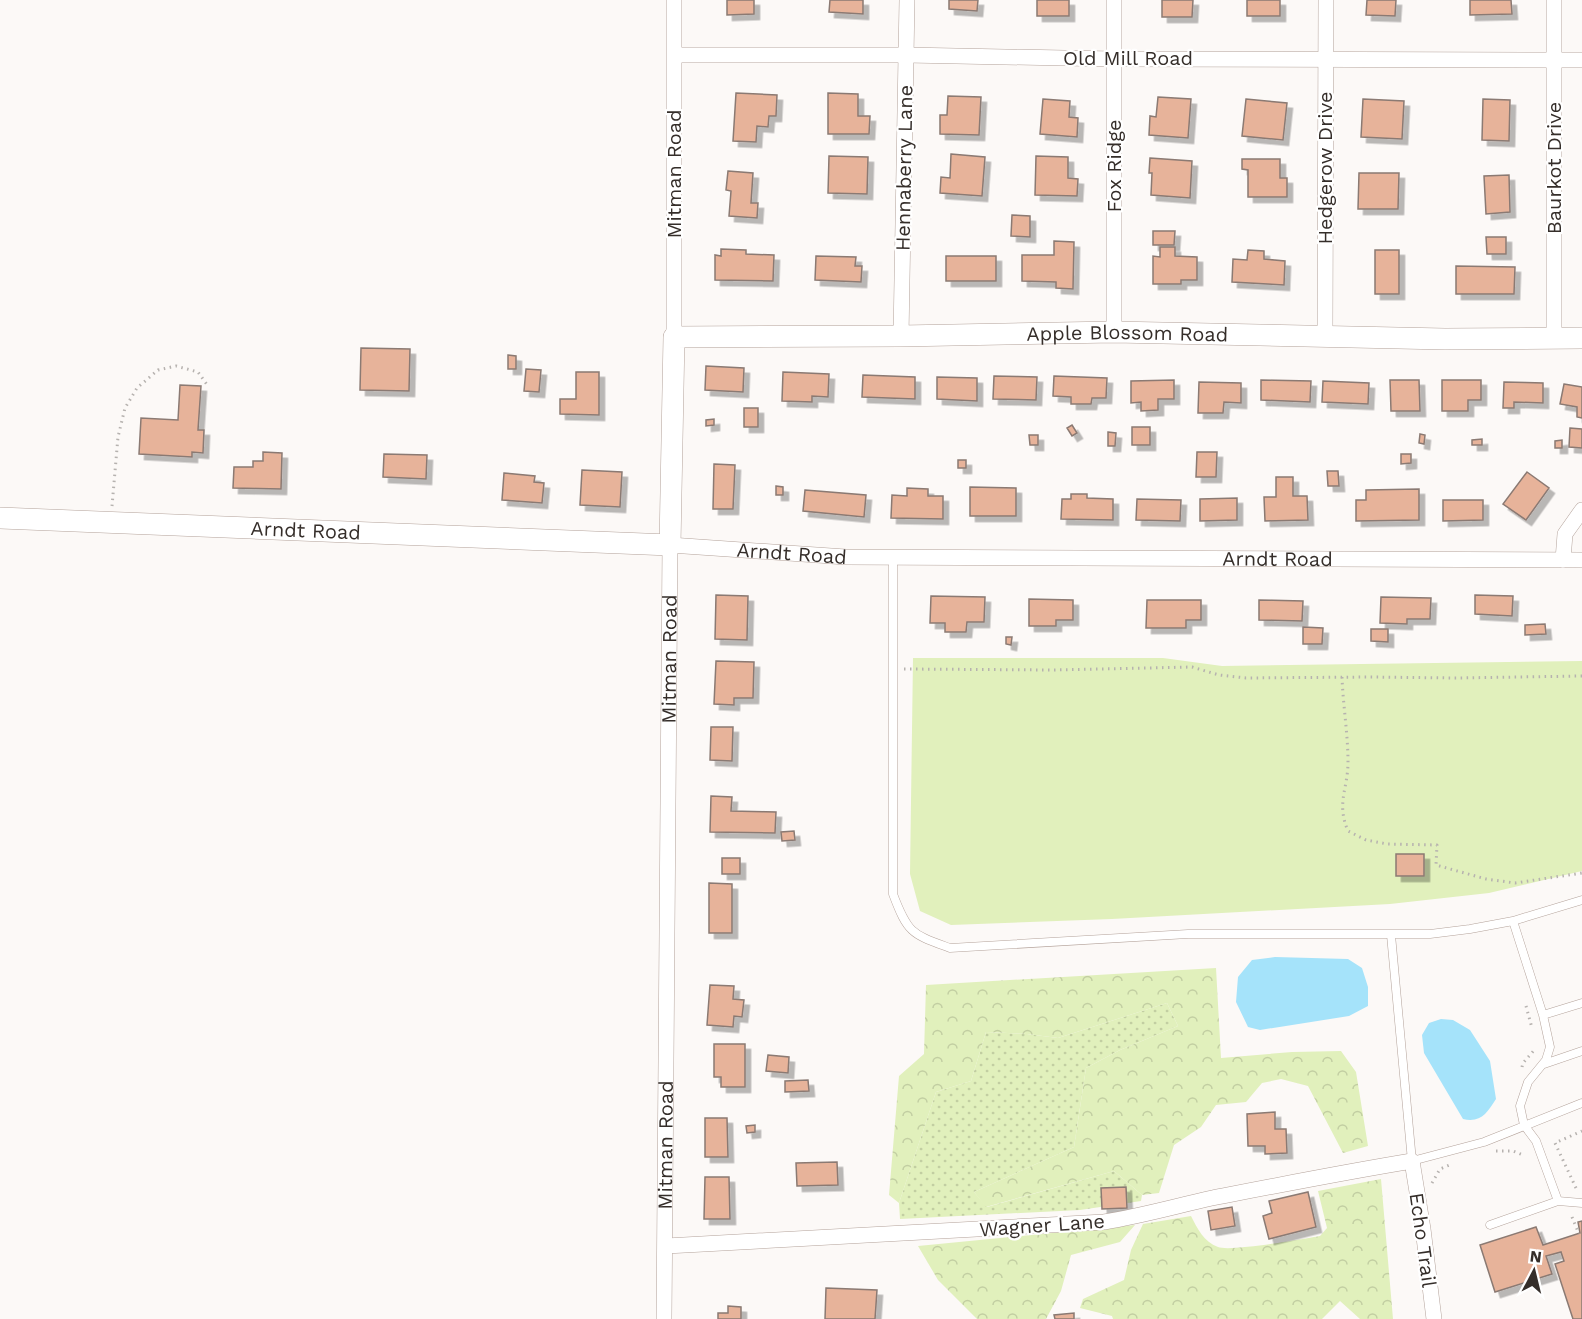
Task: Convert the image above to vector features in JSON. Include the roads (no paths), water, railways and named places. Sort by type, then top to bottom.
[{"type":"street","name":"Mitman Road","points":[[664,1319],[666,917],[674,337],[674,0]]},
{"type":"street","name":"Hennaberry Lane","points":[[901,336],[907,0]]},
{"type":"street","name":"Fox Ridge","points":[[1114,0],[1114,332]]},
{"type":"street","name":"Hedgerow Drive","points":[[1325,336],[1326,0]]},
{"type":"street","name":"Baurkot Drive","points":[[1554,0],[1554,337]]},
{"type":"street","name":"Old Mill Road","points":[[675,55],[1582,60]]},
{"type":"street","name":"Apple Blossom Road","points":[[674,337],[1114,332],[1445,339],[1582,338]]},
{"type":"street","points":[[1563,560],[1565,534],[1582,510]]},
{"type":"street","name":"Arndt Road","points":[[0,518],[670,545],[846,557],[1582,560]]},
{"type":"street","name":"Wagner Lane","points":[[666,1246],[1104,1222],[1319,1177],[1412,1161]]},
{"type":"street","name":"Echo Trail","points":[[1412,1161],[1434,1319]]},
{"type":"lane","points":[[892,556],[893,894],[901,915],[915,935],[950,948],[1188,934],[1391,935],[1460,930],[1513,921],[1582,900]]},
{"type":"lane","points":[[1513,921],[1543,1015],[1550,1047],[1546,1060],[1528,1082],[1520,1106],[1524,1125],[1536,1141],[1558,1201]]},
{"type":"lane","points":[[1391,935],[1412,1161],[1484,1142],[1582,1103]]},
{"type":"lane","points":[[1543,1015],[1582,1003]]},
{"type":"lane","points":[[1542,1065],[1582,1051]]},
{"type":"lane","points":[[1490,1225],[1558,1201],[1582,1203]]},
{"type":"water","points":[[1275,957],[1348,959],[1362,968],[1368,987],[1368,1006],[1349,1016],[1260,1030],[1248,1027],[1236,1002],[1238,977],[1252,960]]},
{"type":"water","points":[[1441,1019],[1453,1020],[1470,1030],[1490,1061],[1496,1099],[1483,1116],[1474,1120],[1463,1119],[1424,1053],[1422,1035],[1429,1023]]}]
